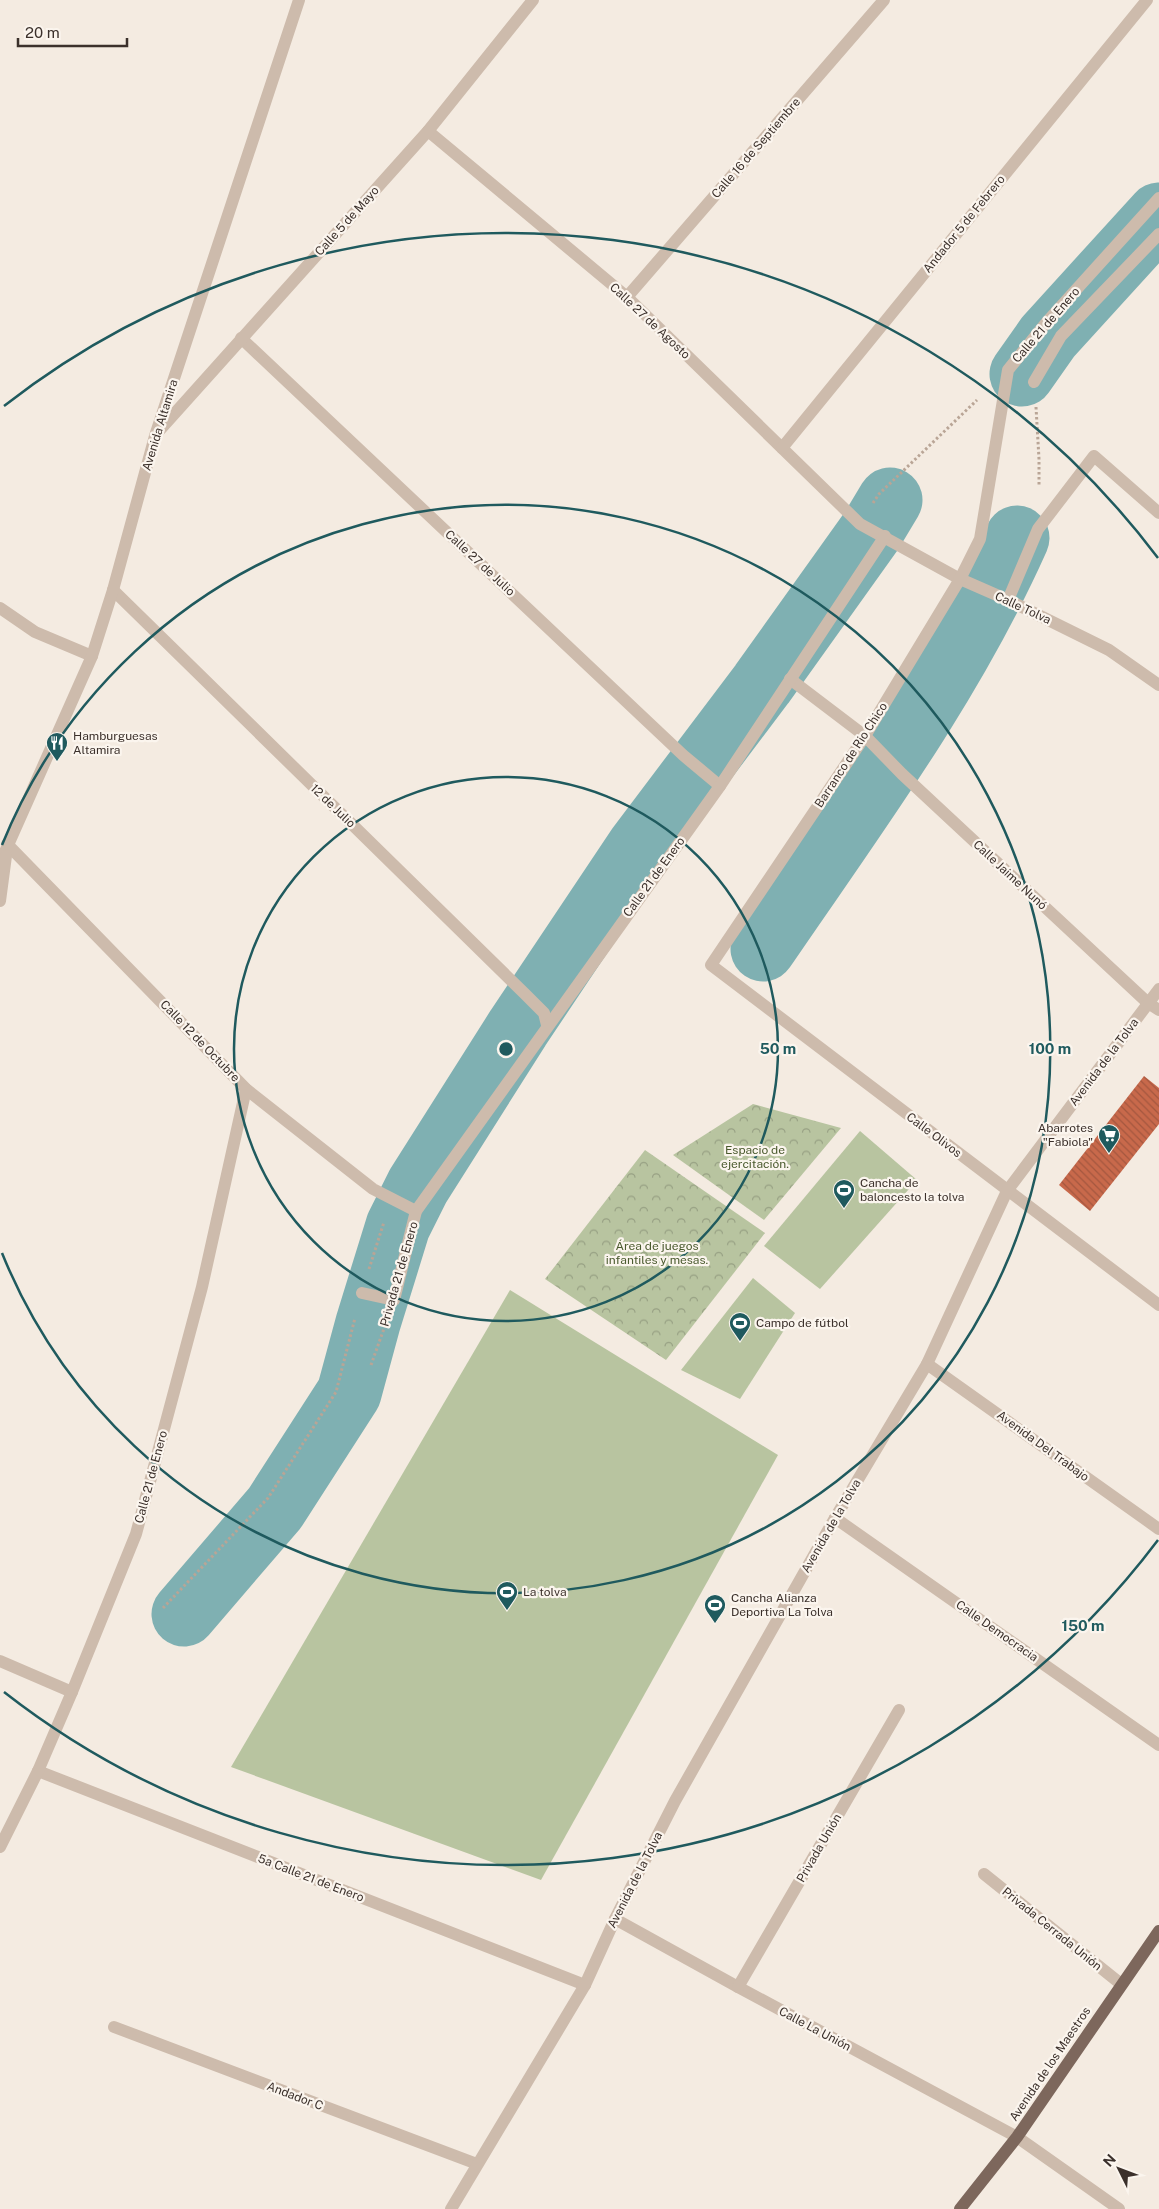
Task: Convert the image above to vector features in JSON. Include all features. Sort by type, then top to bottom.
[{"type":"main road","name":"Avenida de los Maestros","points":[[960,2209],[1017,2137],[1159,1931]]},
{"type":"street","name":"Avenida Altamira","points":[[0,864],[7,844],[92,656],[113,590],[155,436],[299,0]]},
{"type":"street","name":"Calle 5 de Mayo","points":[[155,436],[428,131],[534,0]]},
{"type":"street","name":"Calle 16 de Septiembre","points":[[627,297],[884,0]]},
{"type":"street","name":"Andador 5 de Febrero","points":[[782,448],[1147,0]]},
{"type":"street","name":"Calle 27 de Agosto","points":[[428,131],[627,297],[860,524],[885,536]]},
{"type":"street","name":"Calle 21 de Enero","points":[[980,539],[1008,370],[1046,323],[1159,198]]},
{"type":"street","points":[[1034,382],[1061,336],[1159,234]]},
{"type":"street","points":[[1046,323],[1061,336]]},
{"type":"street","name":"Calle 27 de Julio","points":[[241,338],[683,755],[720,786]]},
{"type":"street","points":[[1007,600],[1038,529],[1094,456],[1159,513]]},
{"type":"street","name":"Calle 21 de Enero","points":[[416,1211],[546,1019],[720,786],[885,536]]},
{"type":"street","name":"Calle Tolva","points":[[885,536],[960,579],[1109,650],[1159,685]]},
{"type":"street","name":"Barranco de Rio Chico","points":[[710,964],[865,736],[960,579],[980,539]]},
{"type":"street","name":"12 de Julio","points":[[113,590],[524,994],[546,1019]]},
{"type":"street","points":[[0,608],[36,632],[92,656]]},
{"type":"street","name":"Calle Jaime Nunó","points":[[790,678],[865,736],[902,774],[1154,1006]]},
{"type":"street","name":"Avenida Altamira","points":[[0,900],[7,844]]},
{"type":"street","name":"Calle 12 de Octubre","points":[[7,844],[246,1088],[373,1189],[416,1211]]},
{"type":"street","name":"Calle Olivos","points":[[710,964],[1159,1305]]},
{"type":"street","name":"Avenida de la Tolva","points":[[451,2209],[584,1986],[615,1919],[675,1801],[835,1518],[927,1364],[1007,1191],[1154,1006],[1159,988]]},
{"type":"street","name":"Calle 21 de Enero","points":[[0,1847],[38,1771],[136,1534],[202,1287],[246,1088]]},
{"type":"street","name":"Privada 21 de Enero","points":[[394,1300],[416,1211]]},
{"type":"street","points":[[362,1293],[394,1300]]},
{"type":"street","name":"Avenida Del Trabajo","points":[[927,1364],[1159,1529]]},
{"type":"street","name":"Calle Democracia","points":[[835,1518],[1159,1745]]},
{"type":"street","points":[[0,1661],[72,1692]]},
{"type":"street","name":"Privada Unión","points":[[738,1987],[900,1710]]},
{"type":"street","name":"5a Calle 21 de Enero","points":[[38,1771],[584,1986]]},
{"type":"street","name":"Privada Cerrada Unión","points":[[984,1874],[1121,1984]]},
{"type":"street","name":"Calle La Unión","points":[[615,1919],[1017,2137],[1119,2209]]},
{"type":"street","name":"Andador C","points":[[114,2027],[477,2164]]},
{"type":"path","points":[[860,524],[879,494],[1008,370]]},
{"type":"path","points":[[1034,382],[1039,459],[1038,529]]},
{"type":"path","points":[[163,1608],[268,1498],[336,1392],[362,1293],[386,1217]]},
{"type":"path","name":"Privada 21 de Enero","points":[[371,1365],[394,1300]]},
{"type":"green space","name":"Espacio de ejercitación.","points":[[753,1104],[841,1128],[764,1220],[673,1155]]},
{"type":"green space","name":"Cancha de baloncesto la tolva","points":[[860,1131],[917,1180],[820,1289],[764,1246]]},
{"type":"green space","name":"Área de juegos infantiles y mesas.","points":[[645,1150],[765,1233],[666,1360],[545,1279]]},
{"type":"green space","name":"Campo de fútbol","points":[[753,1278],[795,1313],[740,1399],[681,1370]]},
{"type":"green space","name":"La tolva","points":[[510,1290],[778,1455],[541,1880],[231,1767]]},
{"type":"building","name":"Abarrotes \"Fabiola\"","points":[[1144,1076],[1159,1088],[1159,1124],[1090,1211],[1059,1185]]},
{"type":"waterway","points":[[1022,374],[1048,337],[1159,215]]},
{"type":"waterway","points":[[184,1614],[275,1508],[349,1393],[398,1226],[418,1186],[518,1028],[639,847],[762,684],[872,530],[890,500]]},
{"type":"waterway","points":[[763,949],[866,800],[931,698],[991,593],[1017,538]]},
{"type":"place","name":"Hamburguesas Altamira","points":[[57,762]]},
{"type":"place","name":"Abarrotes \"Fabiola\"","points":[[1109,1154]]},
{"type":"place","name":"Cancha de baloncesto la tolva","points":[[844,1209]]},
{"type":"place","name":"Campo de fútbol","points":[[740,1342]]},
{"type":"place","name":"La tolva","points":[[507,1611]]},
{"type":"place","name":"Cancha Alianza Deportiva La Tolva","points":[[715,1624]]}]
